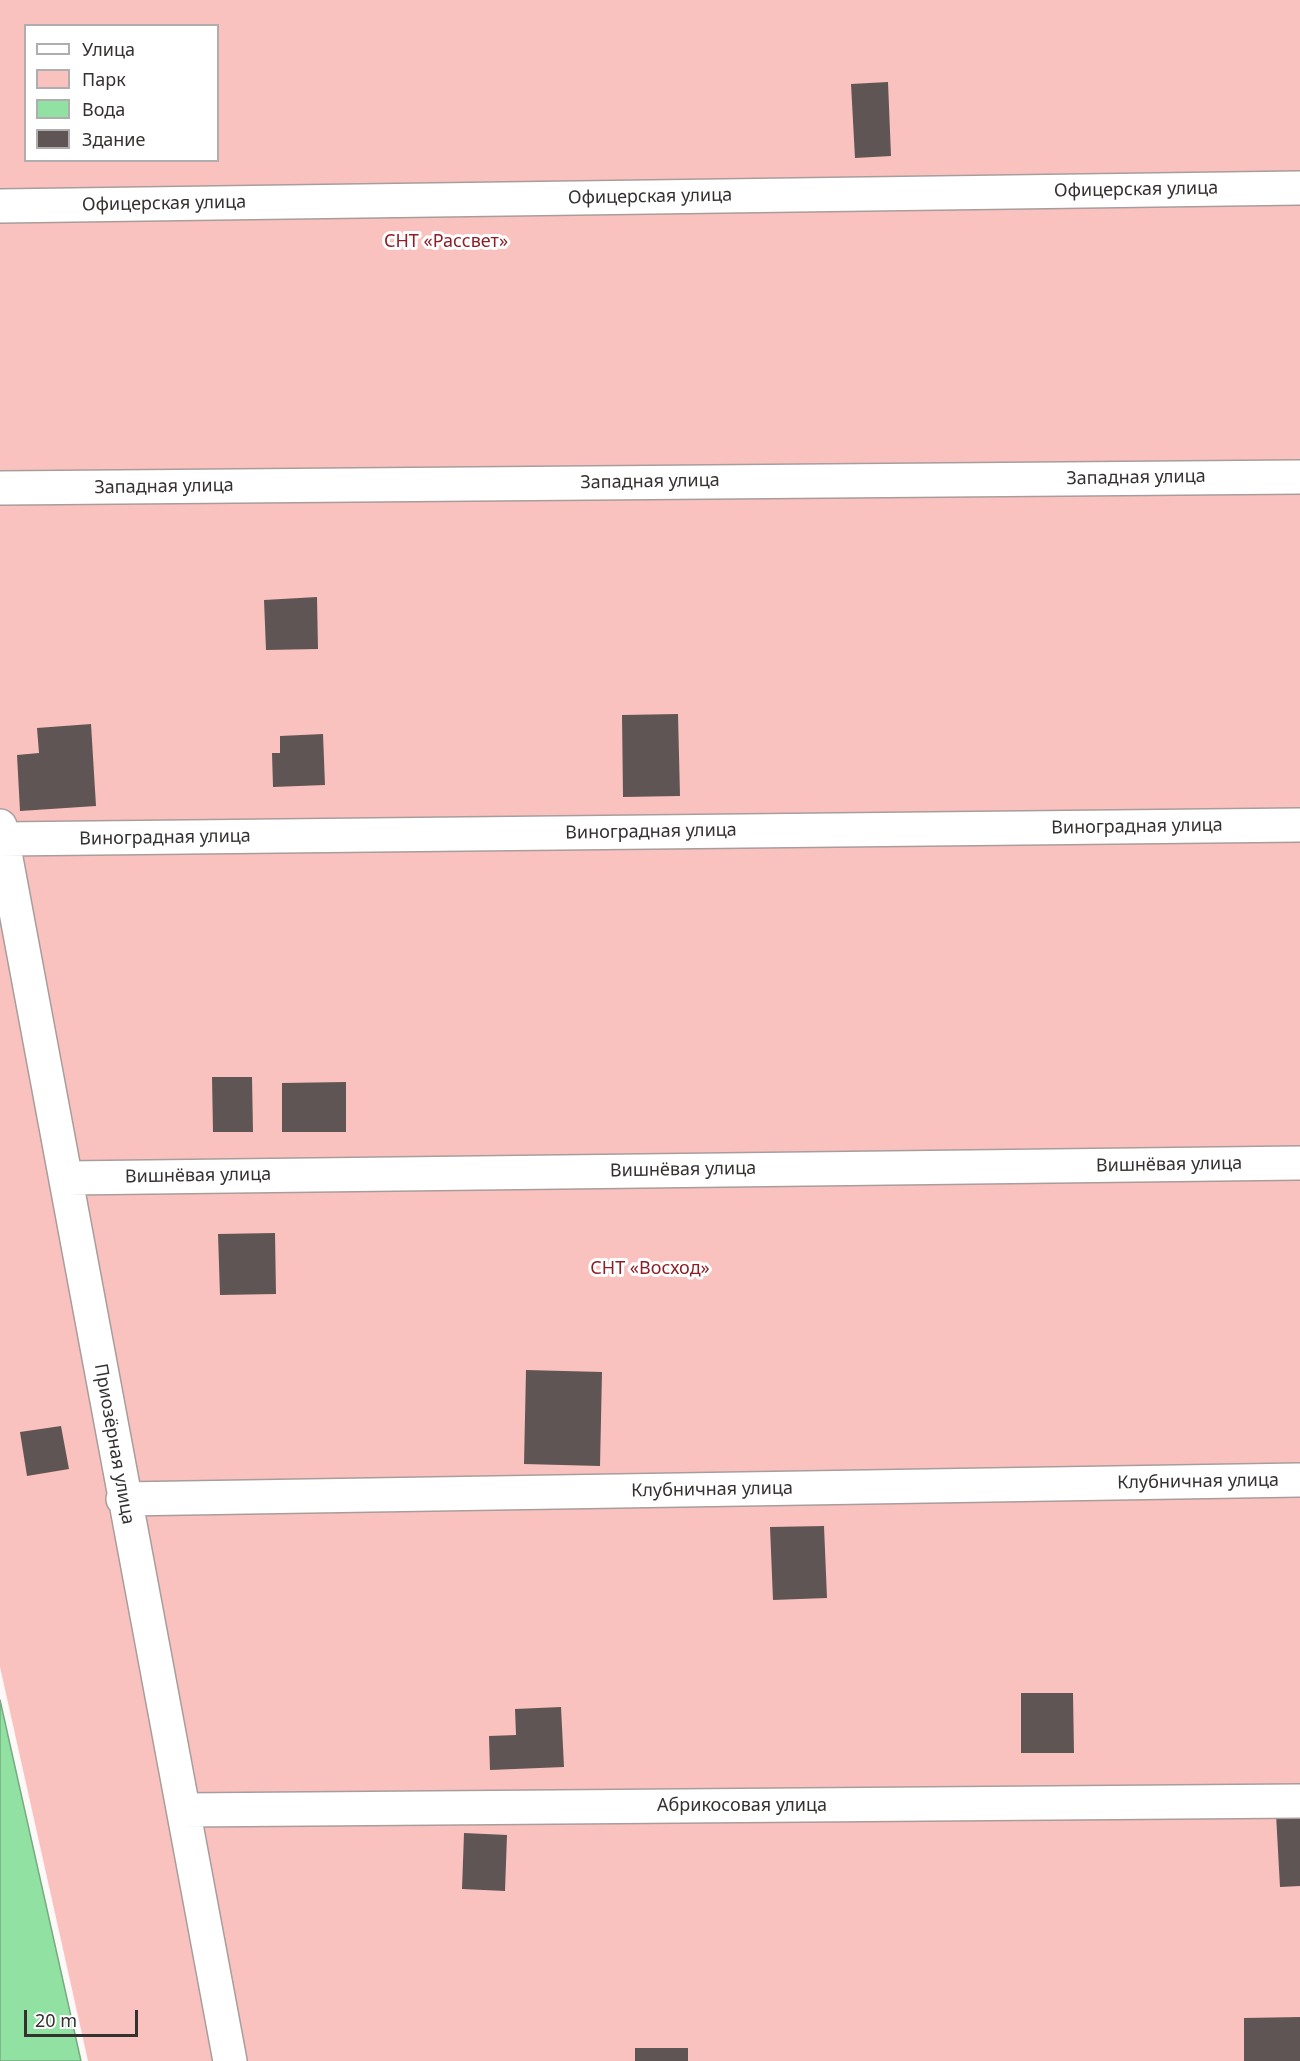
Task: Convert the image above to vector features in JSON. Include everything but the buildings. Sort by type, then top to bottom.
[{"type":"street","name":"Офицерская улица","points":[[0,206],[1300,188]]},
{"type":"street","name":"Западная улица","points":[[0,488],[1300,477]]},
{"type":"street","name":"Виноградная улица","points":[[1,833],[1300,825]]},
{"type":"street","name":"Приозёрная улица","points":[[1,833],[67,1178],[123,1499],[230,2061]]},
{"type":"street","name":"Вишнёвая улица","points":[[67,1178],[1300,1163]]},
{"type":"street","name":"Клубничная улица","points":[[123,1499],[1300,1480]]},
{"type":"street","name":"Абрикосовая улица","points":[[183,1810],[1300,1801]]},
{"type":"green space","name":"СНТ «Восход»","points":[[0,0],[1300,0],[1300,2061],[88,2061],[0,1667]]},
{"type":"water","points":[[0,1700],[81,2061],[0,2061]]},
{"type":"park label","name":"СНТ «Рассвет»","points":[[446,242]]}]
